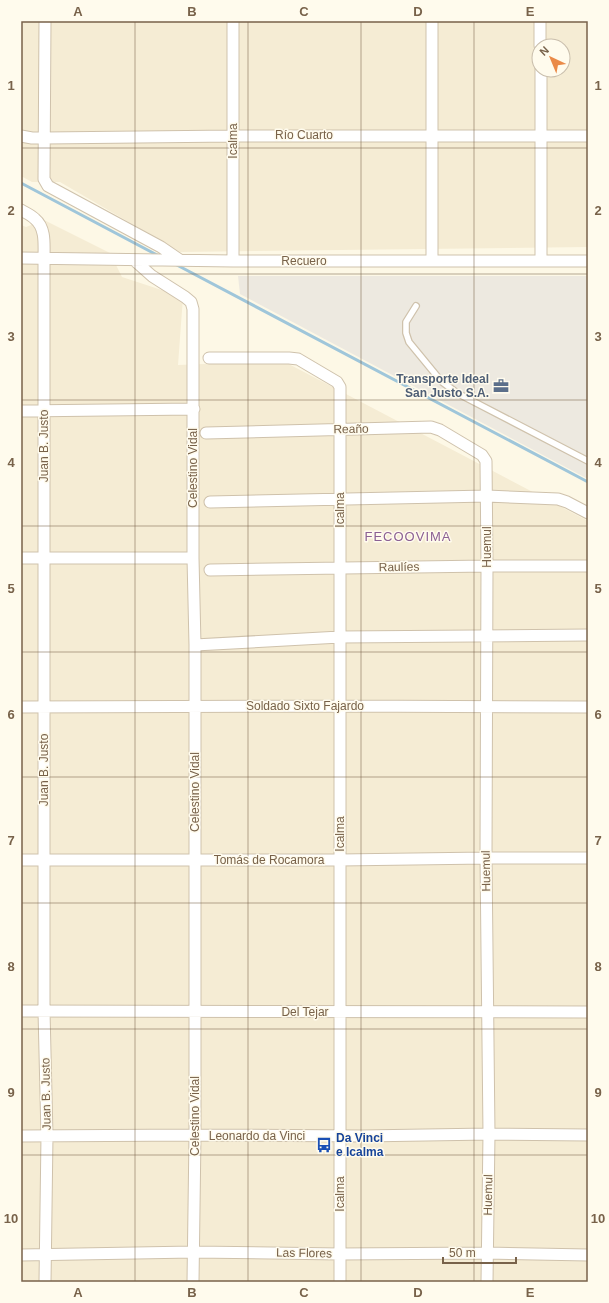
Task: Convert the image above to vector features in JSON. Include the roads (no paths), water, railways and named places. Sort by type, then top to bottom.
[{"type":"street","points":[[45,21],[44,179],[48,186],[161,247],[180,260]]},
{"type":"street","name":"Icalma","points":[[233,21],[233,261]]},
{"type":"street","points":[[432,21],[432,260]]},
{"type":"street","points":[[540,21],[540,38]]},
{"type":"street","points":[[541,78],[541,260]]},
{"type":"street","name":"Río Cuarto","points":[[21,136],[32,138],[431,135],[588,136]]},
{"type":"street","name":"Juan B. Justo","points":[[21,210],[35,218],[42,226],[44,237],[44,1011],[47,1136],[45,1282]]},
{"type":"street","name":"Recuero","points":[[21,258],[233,261],[588,261]]},
{"type":"street","name":"Celestino Vidal","points":[[134,260],[152,276],[185,297],[191,302],[193,309],[193,558],[195,645],[195,1135],[193,1282]]},
{"type":"street","name":"Icalma","points":[[209,358],[298,359],[337,382],[340,387],[340,1282]]},
{"type":"street","points":[[21,411],[194,409]]},
{"type":"street","name":"Reaño","points":[[206,433],[431,427],[440,430],[482,455],[486,461]]},
{"type":"street","name":"Huemul","points":[[486,461],[486,858],[489,1134],[487,1282]]},
{"type":"street","points":[[210,502],[487,496],[558,499],[588,513]]},
{"type":"street","points":[[21,558],[193,558]]},
{"type":"street","name":"Raulíes","points":[[210,570],[340,567],[588,566]]},
{"type":"street","points":[[195,645],[340,637],[588,635]]},
{"type":"street","name":"Soldado Sixto Fajardo","points":[[21,707],[588,707]]},
{"type":"street","name":"Tomás de Rocamora","points":[[21,860],[588,858]]},
{"type":"street","name":"Del Tejar","points":[[21,1011],[588,1012]]},
{"type":"street","name":"Leonardo da Vinci","points":[[21,1136],[588,1135]]},
{"type":"street","name":"Las Flores","points":[[21,1255],[45,1256],[193,1252],[340,1254],[487,1253],[588,1255]]},
{"type":"lane","points":[[416,306],[406,322],[406,333],[409,342],[441,381],[457,393],[588,461]]},
{"type":"waterway","points":[[21,183],[159,256]]},
{"type":"waterway","points":[[175,264],[588,482]]},
{"type":"place","name":"Transporte Ideal San Justo S.A.","points":[[501,386]]},
{"type":"place","name":"Da Vinci e Icalma","points":[[324,1145]]},
{"type":"district","name":"FECOOVIMA","points":[[408,536]]}]
